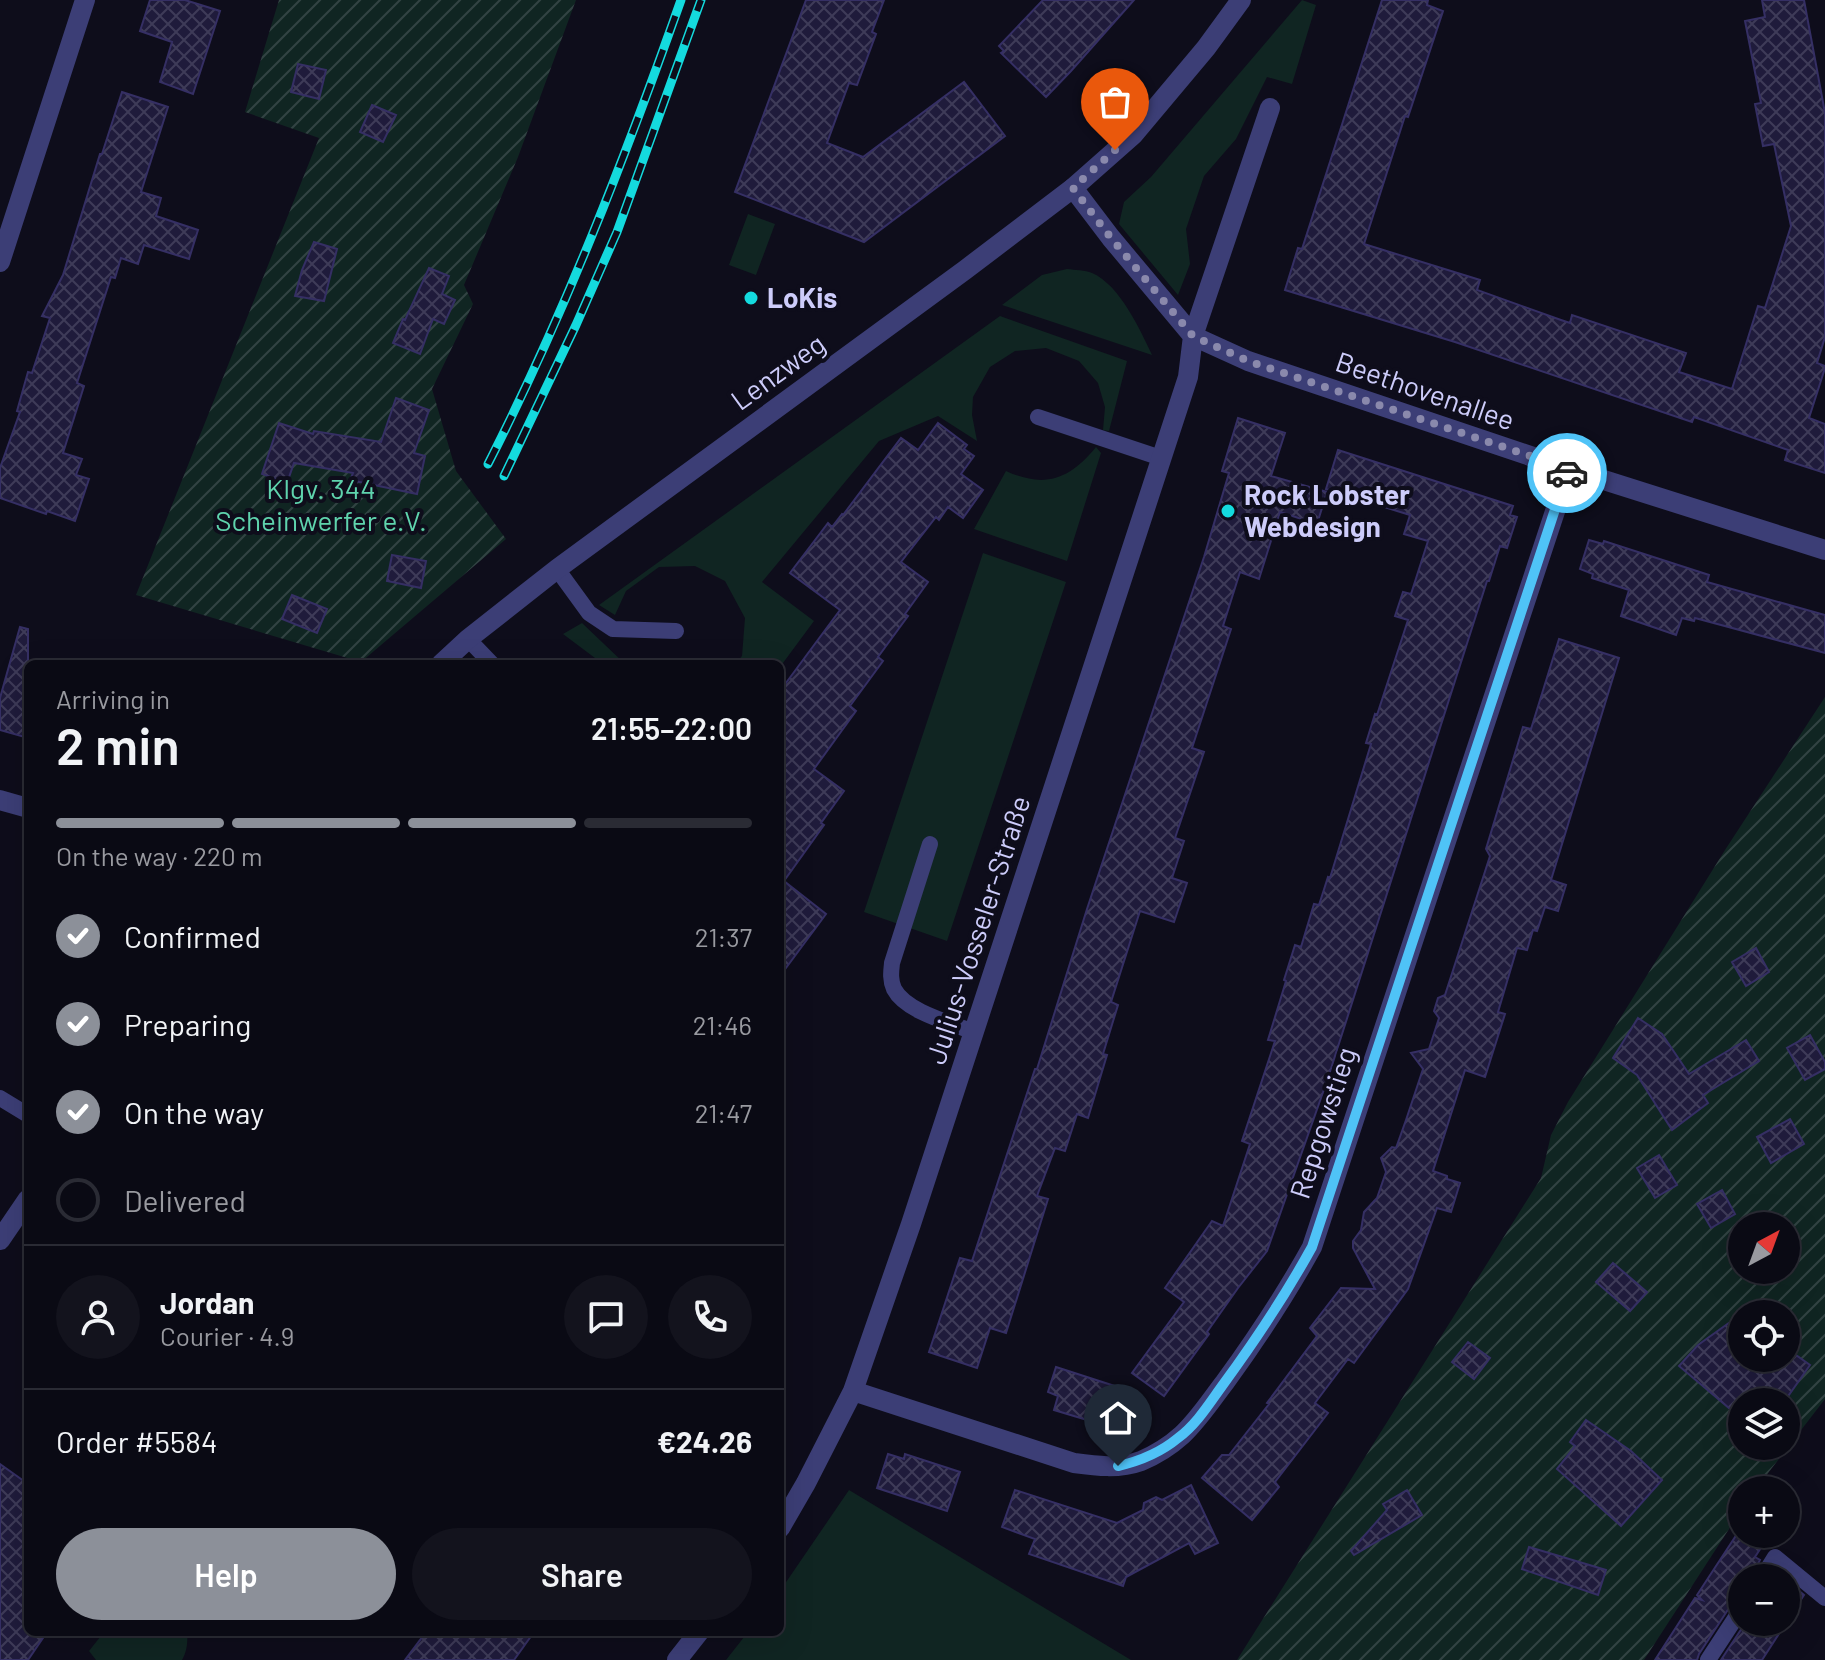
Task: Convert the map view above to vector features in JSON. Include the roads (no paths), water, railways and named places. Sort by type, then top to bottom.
[{"type":"street","points":[[0,262],[85,0]]},
{"type":"street","name":"Lenzweg","points":[[445,660],[557,569],[1073,188],[1133,135],[1206,48],[1241,0]]},
{"type":"street","name":"Julius-Vosseler-Straße","points":[[784,1520],[853,1391],[911,1224],[1188,377],[1193,336],[1270,108]]},
{"type":"street","points":[[1073,188],[1193,336]]},
{"type":"street","name":"Beethovenallee","points":[[1193,336],[1248,361],[1569,469],[1825,550]]},
{"type":"street","name":"Repgowstieg","points":[[853,1391],[1074,1463],[1100,1467],[1139,1461],[1161,1450],[1181,1436],[1200,1416],[1287,1291],[1312,1247],[1569,469]]},
{"type":"street","points":[[0,800],[24,807]]},
{"type":"street","points":[[0,1240],[24,1205]]},
{"type":"street","points":[[677,1660],[696,1636]]},
{"type":"lane","points":[[1038,417],[1161,458]]},
{"type":"lane","points":[[557,569],[589,613],[613,629],[676,631]]},
{"type":"lane","points":[[468,639],[488,660]]},
{"type":"lane","points":[[930,844],[892,963],[891,977],[895,990],[904,1001],[974,1032]]},
{"type":"lane","points":[[0,1098],[24,1113]]},
{"type":"lane","points":[[1800,1578],[1825,1598]]},
{"type":"lane","points":[[1708,1660],[1728,1629]]},
{"type":"railway","points":[[488,464],[542,351],[592,235],[681,0]]},
{"type":"railway","points":[[504,476],[617,232],[701,0]]},
{"type":"place","name":"LoKis","points":[[751,298]]},
{"type":"place","name":"Rock Lobster Webdesign","points":[[1228,511]]},
{"type":"park label","name":"Klgv. 344 Scheinwerfer e.V.","points":[[321,505]]}]
